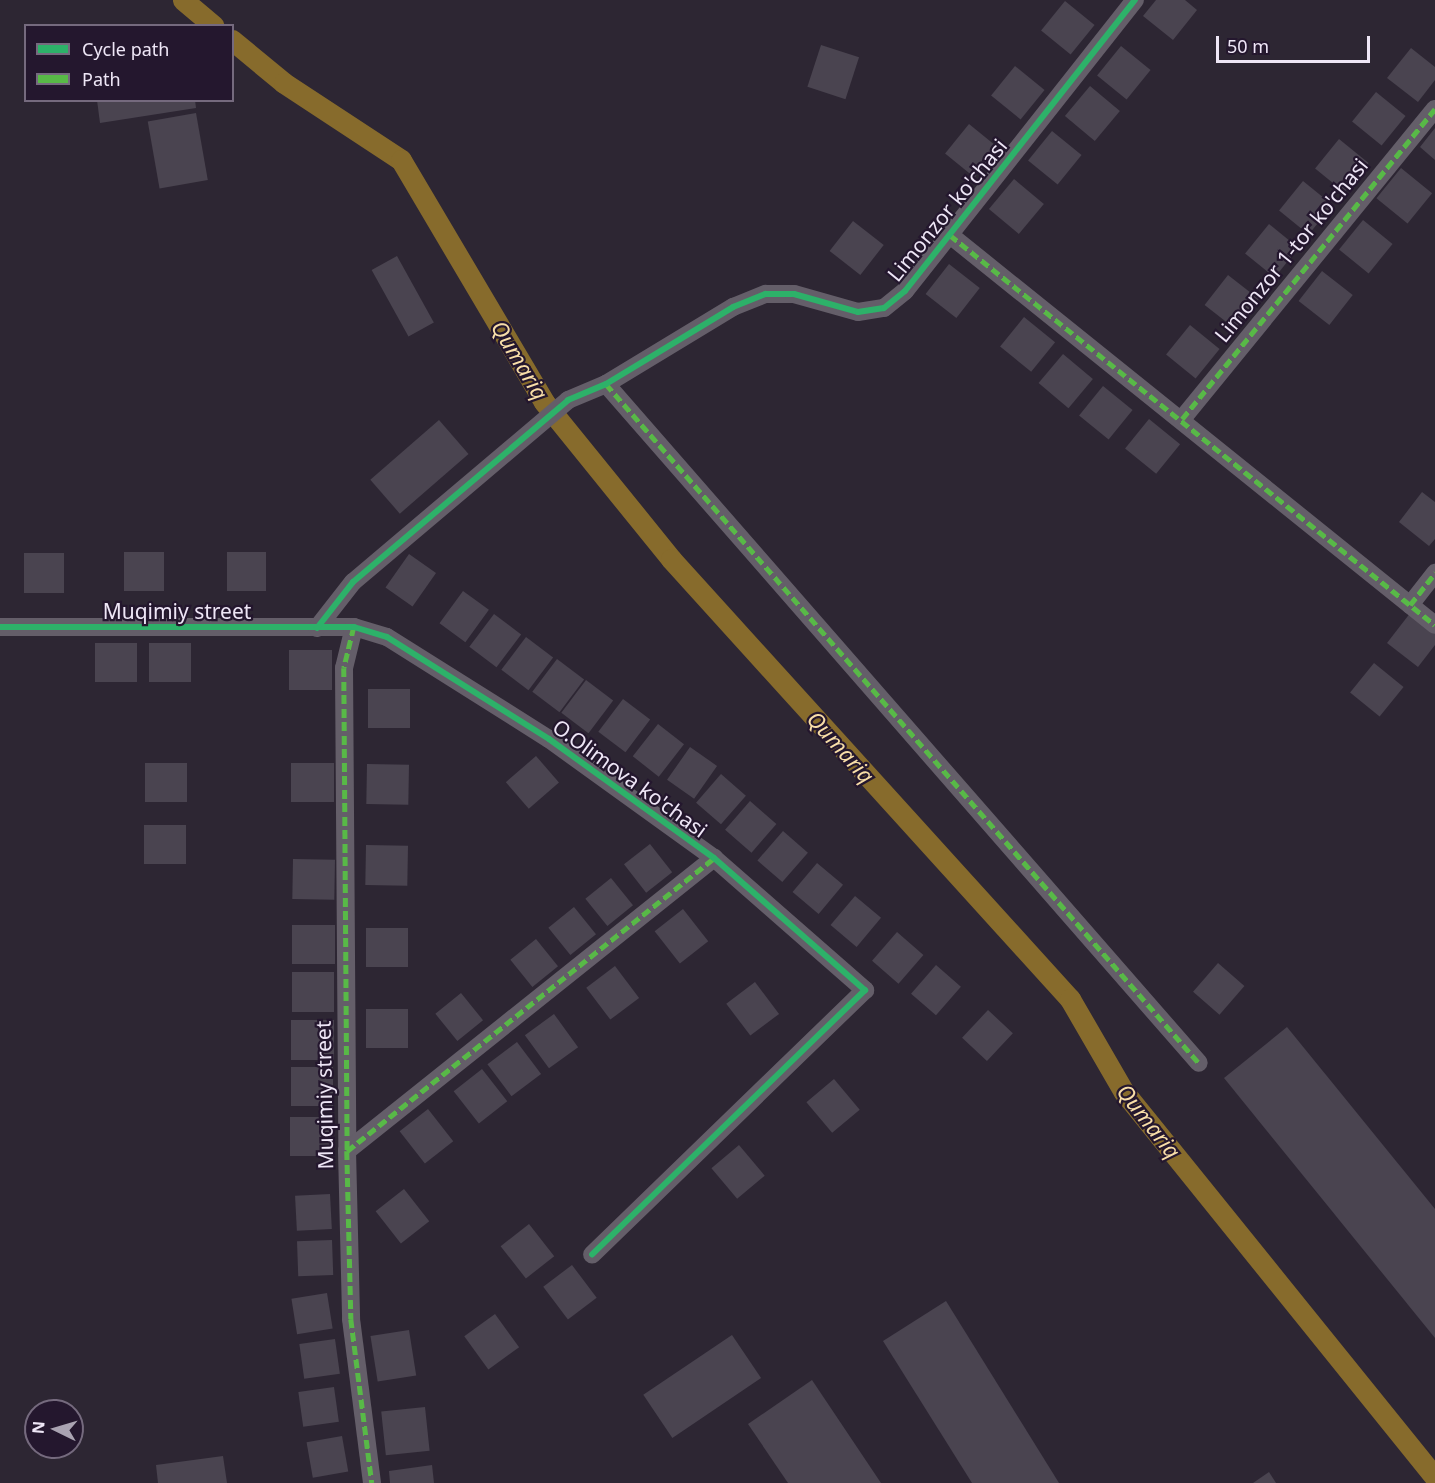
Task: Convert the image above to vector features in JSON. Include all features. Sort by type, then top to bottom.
[{"type":"street","name":"Limonzor ko'chasi","points":[[317,628],[352,582],[533,427],[568,400],[606,384],[733,307],[766,294],[794,294],[858,312],[884,308],[905,291],[1135,0]]},
{"type":"street","name":"Limonzor 1-tor ko'chasi","points":[[1182,419],[1435,109]]},
{"type":"street","name":"Limonzor ko'chasi","points":[[950,235],[1182,419],[1435,625]]},
{"type":"street","points":[[606,384],[1199,1063]]},
{"type":"street","points":[[1410,605],[1435,573]]},
{"type":"street","name":"Muqimiy street","points":[[0,627],[354,627],[344,668],[347,1151],[351,1319],[372,1483]]},
{"type":"street","name":"O.Olimova ko'chasi","points":[[354,627],[387,637],[539,733],[714,858],[865,990],[592,1255]]},
{"type":"street","points":[[347,1151],[714,858]]},
{"type":"building","points":[[1156,0],[1185,0],[1197,10],[1173,40],[1143,16]]},
{"type":"building","points":[[1065,1],[1095,25],[1071,54],[1041,31]]},
{"type":"building","points":[[821,45],[859,57],[845,99],[807,87]]},
{"type":"building","points":[[1121,46],[1151,70],[1127,99],[1097,76]]},
{"type":"building","points":[[1411,48],[1435,67],[1435,80],[1418,102],[1387,78]]},
{"type":"building","points":[[1015,66],[1045,90],[1021,119],[991,96]]},
{"type":"building","points":[[1090,86],[1120,111],[1095,141],[1065,116]]},
{"type":"building","points":[[1376,92],[1406,116],[1382,145],[1352,122]]},
{"type":"building","points":[[97,102],[195,102],[196,108],[100,123]]},
{"type":"building","points":[[196,113],[208,180],[160,188],[148,122]]},
{"type":"building","points":[[969,124],[999,148],[975,177],[945,154]]},
{"type":"building","points":[[1435,128],[1435,160],[1420,147]]},
{"type":"building","points":[[1052,131],[1082,155],[1058,184],[1028,161]]},
{"type":"building","points":[[1339,139],[1369,163],[1345,192],[1315,169]]},
{"type":"building","points":[[1401,168],[1432,193],[1408,223],[1376,198]]},
{"type":"building","points":[[1014,179],[1044,204],[1019,234],[989,209]]},
{"type":"building","points":[[1303,181],[1333,205],[1309,234],[1279,211]]},
{"type":"building","points":[[1363,220],[1393,244],[1369,273],[1339,250]]},
{"type":"building","points":[[853,221],[884,245],[860,275],[830,251]]},
{"type":"building","points":[[1269,224],[1299,248],[1275,277],[1245,254]]},
{"type":"building","points":[[397,256],[434,322],[408,337],[372,270]]},
{"type":"building","points":[[949,264],[980,288],[956,318],[926,294]]},
{"type":"building","points":[[1322,271],[1353,295],[1329,325],[1299,301]]},
{"type":"building","points":[[1228,275],[1259,299],[1235,329],[1205,305]]},
{"type":"building","points":[[1024,317],[1055,342],[1031,372],[1000,347]]},
{"type":"building","points":[[1190,325],[1220,349],[1196,378],[1166,355]]},
{"type":"building","points":[[1063,354],[1093,379],[1068,408],[1039,383]]},
{"type":"building","points":[[1103,386],[1133,410],[1109,439],[1079,416]]},
{"type":"building","points":[[1149,419],[1180,444],[1156,474],[1125,449]]},
{"type":"building","points":[[439,420],[469,454],[400,514],[370,480]]},
{"type":"building","points":[[1422,492],[1435,502],[1435,539],[1429,546],[1399,522]]},
{"type":"building","points":[[124,552],[164,552],[164,591],[124,591]]},
{"type":"building","points":[[227,552],[266,552],[266,591],[227,591]]},
{"type":"building","points":[[24,553],[64,553],[64,593],[24,593]]},
{"type":"building","points":[[409,554],[436,573],[413,607],[385,588]]},
{"type":"building","points":[[463,591],[489,610],[465,642],[439,623]]},
{"type":"building","points":[[1411,612],[1435,631],[1435,645],[1418,667],[1387,643]]},
{"type":"building","points":[[494,614],[521,634],[496,667],[469,647]]},
{"type":"building","points":[[526,637],[553,657],[528,690],[501,670]]},
{"type":"building","points":[[95,643],[137,643],[137,682],[95,682]]},
{"type":"building","points":[[149,643],[191,643],[191,682],[149,682]]},
{"type":"building","points":[[289,650],[332,650],[332,690],[289,690]]},
{"type":"building","points":[[557,659],[584,679],[559,712],[532,692]]},
{"type":"building","points":[[1374,663],[1404,687],[1380,716],[1350,693]]},
{"type":"building","points":[[586,680],[613,700],[588,733],[561,713]]},
{"type":"building","points":[[368,689],[410,689],[410,728],[368,728]]},
{"type":"building","points":[[623,699],[650,719],[625,752],[598,732]]},
{"type":"building","points":[[658,724],[684,744],[659,777],[633,756]]},
{"type":"building","points":[[690,747],[717,766],[694,799],[667,780]]},
{"type":"building","points":[[536,756],[559,782],[529,809],[506,782]]},
{"type":"building","points":[[145,763],[187,763],[187,802],[145,802]]},
{"type":"building","points":[[291,763],[334,763],[334,802],[291,802]]},
{"type":"building","points":[[367,764],[409,765],[408,805],[366,804]]},
{"type":"building","points":[[721,774],[746,796],[721,824],[696,803]]},
{"type":"building","points":[[750,801],[776,824],[751,853],[725,830]]},
{"type":"building","points":[[144,825],[186,825],[186,864],[144,864]]},
{"type":"building","points":[[783,831],[808,853],[782,882],[757,860]]},
{"type":"building","points":[[650,844],[672,872],[646,893],[624,864]]},
{"type":"building","points":[[366,845],[408,846],[407,886],[365,885]]},
{"type":"building","points":[[293,859],[335,860],[334,900],[292,899]]},
{"type":"building","points":[[817,863],[843,885],[819,914],[793,892]]},
{"type":"building","points":[[611,878],[633,905],[607,926],[585,899]]},
{"type":"building","points":[[855,896],[881,918],[857,947],[831,925]]},
{"type":"building","points":[[574,907],[596,934],[570,955],[548,928]]},
{"type":"building","points":[[683,909],[708,941],[680,963],[655,931]]},
{"type":"building","points":[[292,925],[335,925],[335,964],[292,964]]},
{"type":"building","points":[[366,928],[408,928],[408,967],[366,967]]},
{"type":"building","points":[[897,932],[923,955],[898,984],[872,961]]},
{"type":"building","points":[[536,939],[558,966],[532,987],[510,960]]},
{"type":"building","points":[[1218,963],[1244,986],[1219,1015],[1193,992]]},
{"type":"building","points":[[936,965],[961,987],[936,1015],[911,994]]},
{"type":"building","points":[[615,966],[639,998],[610,1020],[586,988]]},
{"type":"building","points":[[292,972],[334,972],[334,1012],[292,1012]]},
{"type":"building","points":[[755,982],[779,1014],[750,1036],[726,1004]]},
{"type":"building","points":[[461,993],[483,1020],[457,1041],[435,1014]]},
{"type":"building","points":[[366,1009],[408,1009],[408,1048],[366,1048]]},
{"type":"building","points":[[988,1010],[1013,1033],[987,1061],[962,1038]]},
{"type":"building","points":[[554,1014],[578,1047],[549,1068],[525,1035]]},
{"type":"building","points":[[291,1020],[334,1020],[334,1060],[291,1060]]},
{"type":"building","points":[[1287,1027],[1435,1209],[1435,1338],[1224,1078]]},
{"type":"building","points":[[517,1042],[541,1074],[512,1096],[487,1064]]},
{"type":"building","points":[[291,1067],[333,1067],[333,1106],[291,1106]]},
{"type":"building","points":[[482,1069],[507,1101],[479,1123],[454,1091]]},
{"type":"building","points":[[834,1079],[860,1110],[832,1133],[806,1102]]},
{"type":"building","points":[[428,1109],[453,1141],[425,1163],[400,1131]]},
{"type":"building","points":[[290,1117],[333,1117],[333,1156],[290,1156]]},
{"type":"building","points":[[739,1145],[765,1176],[737,1199],[711,1168]]},
{"type":"building","points":[[404,1189],[429,1221],[401,1243],[376,1211]]},
{"type":"building","points":[[330,1194],[332,1229],[297,1231],[295,1196]]},
{"type":"building","points":[[529,1224],[554,1256],[526,1278],[501,1246]]},
{"type":"building","points":[[332,1240],[333,1275],[298,1276],[297,1241]]},
{"type":"building","points":[[572,1265],[597,1298],[568,1319],[543,1287]]},
{"type":"building","points":[[327,1293],[333,1329],[297,1334],[291,1299]]},
{"type":"building","points":[[946,1301],[1059,1483],[972,1483],[883,1341]]},
{"type":"building","points":[[495,1314],[519,1347],[488,1370],[464,1336]]},
{"type":"building","points":[[409,1330],[416,1375],[378,1382],[370,1336]]},
{"type":"building","points":[[732,1335],[761,1378],[672,1438],[643,1395]]},
{"type":"building","points":[[335,1339],[340,1374],[304,1379],[299,1344]]},
{"type":"building","points":[[812,1380],[881,1483],[788,1483],[748,1424]]},
{"type":"building","points":[[334,1387],[339,1422],[303,1427],[298,1392]]},
{"type":"building","points":[[425,1407],[430,1451],[386,1455],[381,1412]]},
{"type":"building","points":[[342,1436],[348,1471],[313,1478],[307,1442]]},
{"type":"building","points":[[223,1456],[227,1483],[158,1483],[156,1465]]},
{"type":"building","points":[[432,1465],[434,1483],[390,1483],[389,1471]]},
{"type":"building","points":[[1269,1472],[1276,1483],[1253,1483]]},
{"type":"waterway","name":"Qumariq","points":[[183,0],[212,24]]},
{"type":"waterway","name":"Qumariq","points":[[234,42],[284,83],[401,160],[544,402],[671,559],[1070,999],[1124,1092],[1435,1478]]},
{"type":"marked path","points":[[1182,419],[1435,109]]},
{"type":"marked path","points":[[950,235],[1435,625]]},
{"type":"marked path","points":[[606,384],[1199,1063]]},
{"type":"marked path","points":[[1410,605],[1435,573]]},
{"type":"marked path","points":[[354,627],[344,668],[347,1151],[351,1319],[372,1483]]},
{"type":"marked path","points":[[347,1151],[714,858]]},
{"type":"cycle path","points":[[317,628],[353,582],[568,400],[606,384],[733,307],[766,294],[794,294],[858,312],[884,308],[905,291],[1135,0]]},
{"type":"cycle path","points":[[0,627],[354,627],[387,637],[549,739],[714,858],[865,990],[592,1255]]}]
